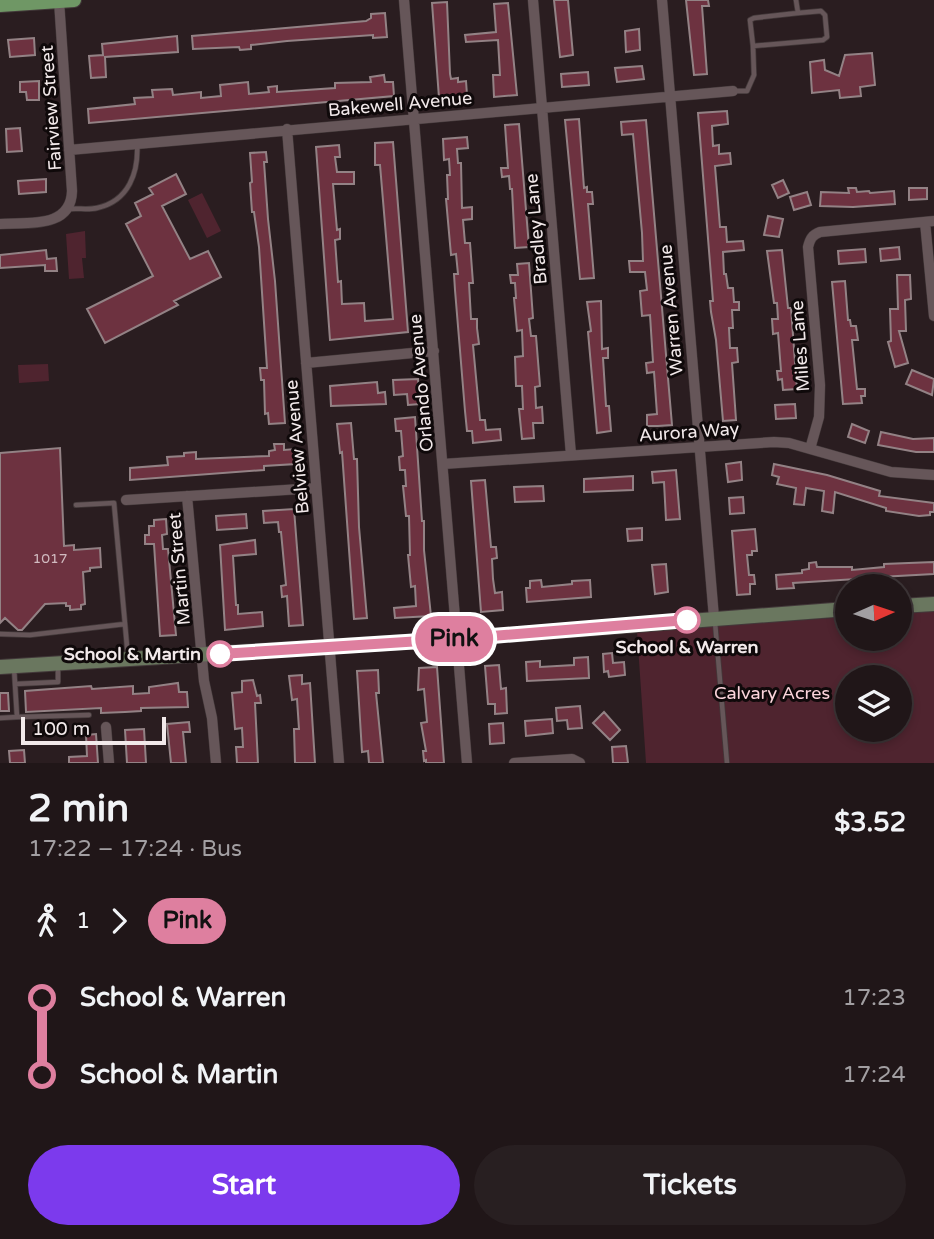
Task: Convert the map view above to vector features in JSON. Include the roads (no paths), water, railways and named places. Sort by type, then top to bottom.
[{"type":"main road","points":[[0,5],[64,0]]},
{"type":"street","name":"Fairview Street","points":[[64,0],[72,198],[68,210]]},
{"type":"street","name":"Orlando Avenue","points":[[404,0],[467,763]]},
{"type":"street","name":"Bradley Lane","points":[[533,0],[571,455]]},
{"type":"street","name":"Warren Avenue","points":[[662,0],[714,618]]},
{"type":"street","name":"Bakewell Avenue","points":[[69,150],[733,91]]},
{"type":"street","name":"Belview Avenue","points":[[287,129],[339,763]]},
{"type":"street","points":[[0,224],[55,219],[68,210]]},
{"type":"street","points":[[930,221],[934,316]]},
{"type":"street","name":"Miles Lane","points":[[810,449],[820,408],[808,247],[810,239],[820,232],[930,221]]},
{"type":"street","points":[[306,363],[434,351]]},
{"type":"street","name":"Aurora Way","points":[[443,464],[774,442],[810,449],[891,472],[934,475]]},
{"type":"street","points":[[126,500],[316,488]]},
{"type":"street","name":"Martin Street","points":[[187,496],[204,681],[212,718],[216,763]]},
{"type":"street","points":[[912,605],[934,604]]},
{"type":"street","points":[[7,667],[458,638],[835,610]]},
{"type":"street","points":[[106,727],[109,763]]},
{"type":"street","points":[[514,763],[572,759],[579,763]]},
{"type":"lane","points":[[796,0],[798,13]]},
{"type":"lane","points":[[733,91],[747,91],[754,75],[750,20],[821,11],[825,15],[827,37],[823,40],[753,46]]},
{"type":"lane","points":[[68,210],[96,208],[118,199],[126,191],[136,172],[137,142]]},
{"type":"lane","points":[[76,505],[114,503],[128,659]]},
{"type":"lane","points":[[714,618],[727,763]]},
{"type":"lane","points":[[0,634],[30,635],[125,624]]},
{"type":"lane","points":[[15,684],[58,682],[58,664]]},
{"type":"lane","points":[[7,667],[15,684],[17,717]]},
{"type":"lane","points":[[0,718],[89,715]]},
{"type":"place","name":"School & Warren","points":[[687,620]]},
{"type":"place","name":"School & Martin","points":[[220,654]]},
{"type":"park label","name":"Calvary Acres","points":[[772,693]]}]
